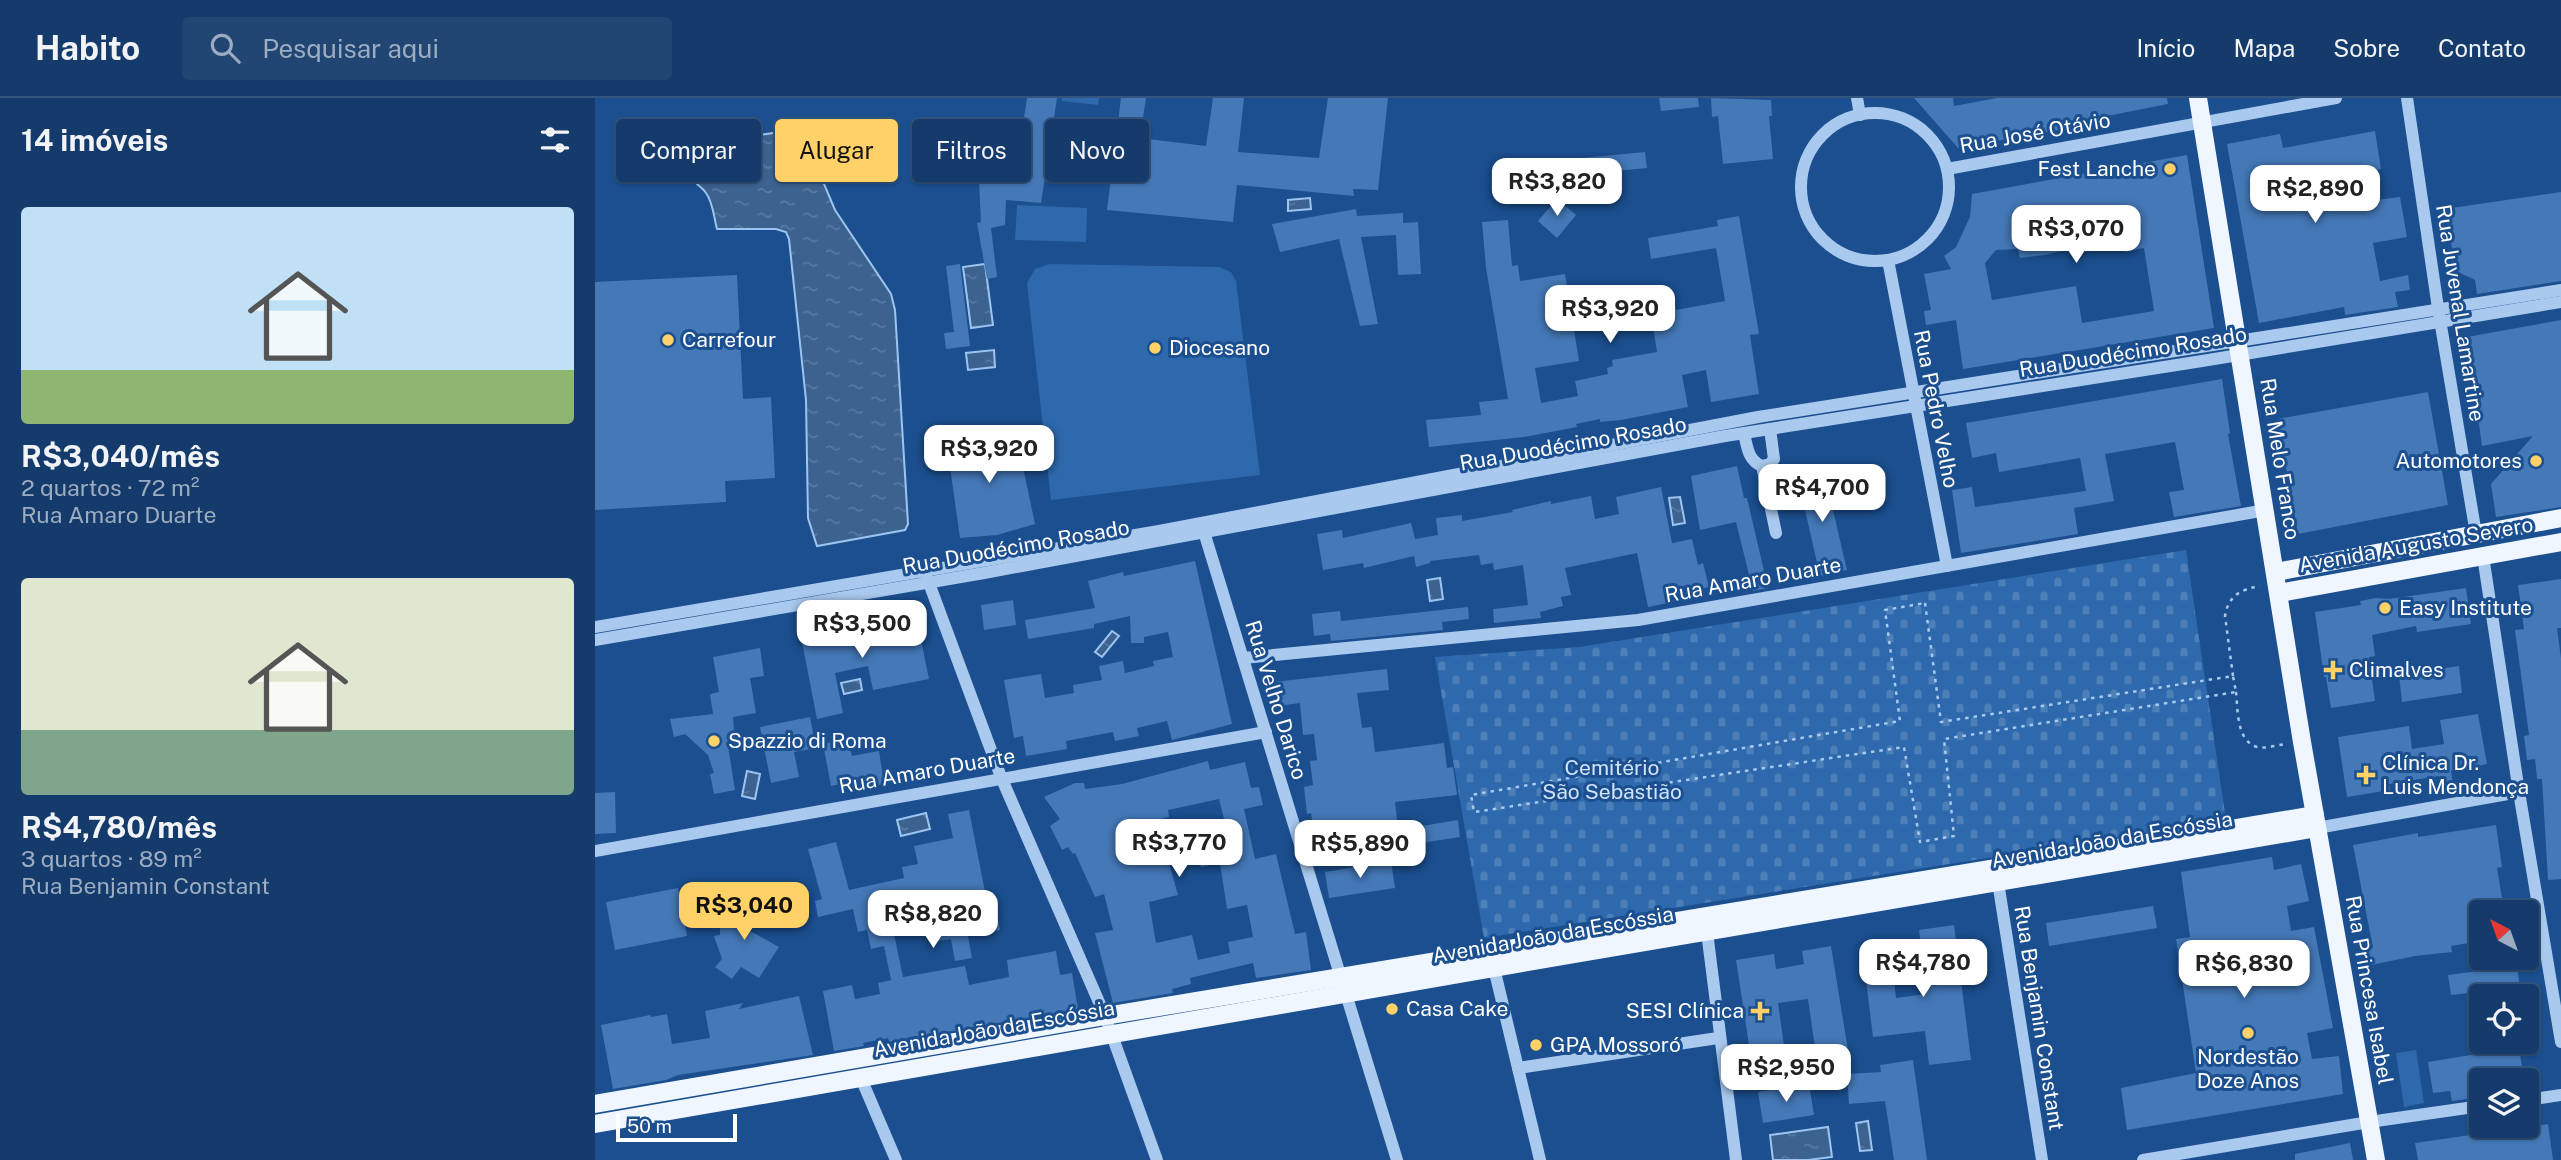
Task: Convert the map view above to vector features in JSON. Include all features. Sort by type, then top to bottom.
[{"type":"main road","name":"Rua Melo Franco","points":[[2198,98],[2316,821]]},
{"type":"main road","name":"Avenida Augusto Severo","points":[[2276,572],[2561,518]]},
{"type":"main road","name":"Avenida Augusto Severo","points":[[2279,593],[2561,542]]},
{"type":"main road","name":"Avenida João da Escóssia","points":[[595,1104],[1344,986],[2316,821]]},
{"type":"main road","name":"Avenida João da Escóssia","points":[[1344,986],[1495,968],[1998,882],[2316,821]]},
{"type":"main road","name":"Rua Princesa Isabel","points":[[2316,821],[2376,1160]]},
{"type":"main road","name":"Avenida João da Escóssia","points":[[595,1124],[860,1076],[1108,1023]]},
{"type":"street","points":[[1857,98],[1860,115]]},
{"type":"street","name":"Rua José Otávio","points":[[1947,169],[2336,98]]},
{"type":"street","name":"Rua Juvenal Lamartine","points":[[2407,98],[2476,534]]},
{"type":"street","points":[[1860,115],[1897,116],[1920,128],[1937,146],[1947,169],[1949,193],[1937,227],[1930,237],[1911,252],[1888,260],[1857,259],[1830,246],[1810,223],[1801,194],[1804,164],[1811,150],[1831,127],[1860,115]]},
{"type":"street","name":"Rua Pedro Velho","points":[[1888,260],[1947,566]]},
{"type":"street","name":"Rua Duodécimo Rosado","points":[[595,640],[1736,421],[1915,399],[2440,315],[2561,290]]},
{"type":"street","name":"Rua Duodécimo Rosado","points":[[2440,315],[2561,302]]},
{"type":"street","name":"Rua Duodécimo Rosado","points":[[595,627],[1204,532],[1770,429],[1915,399]]},
{"type":"street","points":[[1744,433],[1750,457],[1754,463],[1762,466],[1770,464],[1774,459],[1770,429]]},
{"type":"street","points":[[1762,466],[1776,533]]},
{"type":"street","name":"Rua Amaro Duarte","points":[[1243,658],[1638,620],[2266,510]]},
{"type":"street","name":"Rua Velho Darico","points":[[1204,532],[1397,1160]]},
{"type":"street","points":[[2483,556],[2561,1042]]},
{"type":"street","points":[[926,576],[1001,777],[1108,1023],[1157,1160]]},
{"type":"street","name":"Rua Amaro Duarte","points":[[595,851],[1266,732]]},
{"type":"street","name":"Avenida João da Escóssia","points":[[2316,821],[2519,792]]},
{"type":"street","name":"Rua Benjamin Constant","points":[[1998,882],[2042,1160]]},
{"type":"street","points":[[1706,932],[1736,1160]]},
{"type":"street","points":[[1495,968],[1540,1160]]},
{"type":"street","points":[[1518,1068],[1718,1038]]},
{"type":"street","points":[[860,1076],[896,1160]]},
{"type":"street","points":[[2539,1098],[2561,1095]]},
{"type":"street","points":[[2143,1160],[2469,1108]]},
{"type":"path","points":[[2276,572],[2262,585],[2238,593],[2226,607],[2241,730],[2248,742],[2260,747],[2302,742]]},
{"type":"path","points":[[2233,677],[1941,722],[1925,603],[1885,610],[1900,721],[1471,795],[1474,812],[1904,747],[1920,842],[1954,836],[1944,738],[2236,692]]},
{"type":"green space","points":[[1062,98],[1099,98],[1098,105],[1062,101]]},
{"type":"green space","points":[[1017,205],[1087,208],[1086,242],[1015,240]]},
{"type":"green space","points":[[1050,264],[1219,267],[1231,272],[1236,281],[1260,475],[1051,500],[1027,283],[1035,269]]},
{"type":"green space","name":"Cemitério São Sebastião","points":[[2186,550],[2226,820],[1484,938],[1435,657],[1579,647]]},
{"type":"green space","points":[[2416,1050],[2424,1103],[2404,1107],[2396,1053]]},
{"type":"water","points":[[775,133],[775,182],[823,182],[835,210],[891,294],[895,310],[908,524],[905,530],[817,546],[808,518],[806,400],[789,239],[786,232],[776,229],[717,229],[712,205],[695,182],[761,182],[761,135]]},
{"type":"water","points":[[1310,198],[1311,209],[1288,211],[1288,200]]},
{"type":"water","points":[[985,264],[993,325],[971,328],[963,267]]},
{"type":"water","points":[[994,350],[995,367],[968,370],[966,353]]},
{"type":"water","points":[[1680,497],[1685,523],[1673,525],[1669,498]]},
{"type":"water","points":[[1440,578],[1443,599],[1430,601],[1427,580]]},
{"type":"water","points":[[1112,631],[1119,636],[1102,657],[1095,652]]},
{"type":"water","points":[[860,679],[862,690],[844,694],[841,683]]},
{"type":"water","points":[[747,771],[760,774],[755,799],[742,796]]},
{"type":"water","points":[[926,813],[930,829],[901,836],[897,820]]},
{"type":"water","points":[[1868,1121],[1872,1150],[1860,1151],[1856,1123]]},
{"type":"water","points":[[1828,1127],[1832,1157],[1773,1160],[1770,1135]]},
{"type":"building","points":[[1027,98],[1057,98],[1054,119],[1045,119],[1045,177],[1041,203],[1006,200],[1005,225],[991,228],[997,277],[987,279],[977,223],[981,222],[979,182],[1031,182],[1031,119],[1024,119]]},
{"type":"building","points":[[1121,98],[1146,98],[1143,119],[1118,119]]},
{"type":"building","points":[[1213,98],[1244,98],[1238,152],[1319,158],[1328,98],[1388,98],[1378,190],[1353,189],[1354,196],[1237,185],[1233,222],[1107,210],[1110,182],[1149,182],[1149,139],[1206,146]]},
{"type":"building","points":[[1659,98],[1698,98],[1699,107],[1661,111]]},
{"type":"building","points":[[1711,98],[1771,100],[1772,116],[1769,116],[1773,159],[1723,164],[1718,116],[1712,117]]},
{"type":"building","points":[[1914,98],[1953,98],[1954,106],[1997,98],[2167,98],[2168,104],[2092,119],[2093,123],[1958,148]]},
{"type":"building","points":[[2375,131],[2381,169],[2372,171],[2377,200],[2400,197],[2407,237],[2373,243],[2380,281],[2408,275],[2410,290],[2395,292],[2398,307],[2345,315],[2344,307],[2259,323],[2227,144],[2280,134],[2283,148]]},
{"type":"building","points":[[1645,152],[1647,168],[1584,174],[1582,158]]},
{"type":"building","points":[[2187,155],[2214,328],[1963,369],[1956,320],[1926,325],[1924,311],[1931,310],[1924,274],[1951,269],[1944,256],[1956,247],[1970,217],[1972,194]],"holes":[[[2121,237],[2125,252],[2144,248],[2154,311],[2082,323],[2076,286],[1992,300],[1985,263],[1996,250],[2018,249],[2020,258],[2045,255]]]},
{"type":"building","points":[[2561,192],[2561,281],[2477,294],[2475,280],[2456,271],[2445,209]]},
{"type":"building","points":[[1557,199],[1576,215],[1557,238],[1538,221]]},
{"type":"building","points":[[1356,209],[1357,216],[1403,213],[1403,223],[1418,222],[1421,274],[1398,275],[1396,235],[1361,237],[1378,324],[1360,326],[1339,239],[1280,252],[1272,224]]},
{"type":"building","points":[[1739,216],[1759,334],[1750,335],[1759,394],[1711,402],[1706,370],[1682,375],[1688,407],[1621,420],[1600,422],[1600,419],[1576,424],[1577,427],[1524,437],[1429,447],[1426,420],[1481,415],[1479,402],[1508,399],[1486,268],[1482,222],[1508,220],[1512,266],[1518,265],[1520,281],[1565,274],[1579,361],[1535,368],[1541,403],[1578,396],[1575,381],[1608,374],[1607,368],[1613,366],[1612,360],[1657,352],[1648,295],[1673,291],[1676,310],[1725,301],[1716,248],[1651,259],[1648,238],[1718,226],[1717,220]]},
{"type":"building","points":[[960,264],[970,346],[946,349],[944,333],[954,332],[946,266]]},
{"type":"building","name":"Carrefour","points":[[737,275],[743,399],[771,397],[775,478],[725,481],[726,502],[595,510],[595,282]]},
{"type":"building","points":[[2561,320],[2561,507],[2496,517],[2491,484],[2533,436],[2482,446],[2467,337]]},
{"type":"building","points":[[2222,379],[2228,434],[2241,506],[2174,517],[2169,492],[2184,490],[2175,442],[2105,454],[2114,501],[2074,508],[2078,534],[1961,553],[1952,490],[1972,487],[1975,507],[2086,491],[2080,458],[1999,472],[1996,453],[1972,458],[1966,423]]},
{"type":"building","points":[[2428,392],[2448,505],[2298,534],[2277,419]]},
{"type":"building","points":[[1015,429],[1035,524],[997,535],[960,538],[946,438],[979,436]]},
{"type":"building","points":[[1737,466],[1768,588],[1753,591],[1736,522],[1700,530],[1691,476]]},
{"type":"building","points":[[1824,472],[1847,570],[1820,576],[1798,479]]},
{"type":"building","points":[[1661,487],[1672,543],[1692,539],[1698,565],[1703,563],[1709,587],[1682,593],[1683,600],[1648,607],[1637,553],[1565,568],[1571,595],[1561,597],[1563,606],[1540,612],[1541,618],[1494,623],[1493,609],[1528,605],[1523,565],[1494,570],[1493,563],[1481,565],[1479,555],[1430,561],[1416,567],[1414,556],[1364,568],[1363,563],[1323,570],[1317,534],[1342,530],[1343,538],[1411,523],[1415,539],[1438,535],[1436,518],[1462,515],[1462,521],[1513,512],[1512,510],[1551,501],[1551,504],[1591,496],[1595,519],[1619,514],[1616,497]]},
{"type":"building","points":[[1195,561],[1232,724],[1172,740],[1167,721],[1137,728],[1139,736],[1115,741],[1113,732],[1066,741],[1067,749],[1026,756],[1023,736],[1014,738],[1004,680],[1041,674],[1045,698],[1074,693],[1073,685],[1102,680],[1099,666],[1123,661],[1125,673],[1154,666],[1153,661],[1173,657],[1168,632],[1144,637],[1144,643],[1131,643],[1130,616],[1094,624],[1094,628],[1028,639],[1025,620],[1095,608],[1088,581],[1123,572],[1124,576]]},
{"type":"building","points":[[2561,579],[2561,628],[2557,628],[2561,658],[2561,879],[2548,880],[2542,779],[2537,779],[2535,759],[2527,760],[2524,736],[2529,735],[2515,630],[2524,629],[2518,585]]},
{"type":"building","points":[[2466,588],[2471,624],[2417,632],[2416,626],[2372,635],[2375,656],[2369,657],[2375,701],[2331,708],[2315,612],[2361,605],[2360,601],[2376,598],[2389,599]]},
{"type":"building","points":[[1013,600],[1016,625],[984,630],[981,605]]},
{"type":"building","points":[[1468,607],[1469,619],[1442,622],[1443,630],[1331,641],[1330,634],[1314,636],[1312,614],[1340,611],[1341,621]]},
{"type":"building","points":[[903,618],[907,637],[920,635],[929,679],[873,690],[868,666],[835,673],[843,713],[817,719],[802,642],[831,635],[829,627],[856,621],[858,628]]},
{"type":"building","points":[[760,648],[764,676],[750,678],[756,713],[733,717],[735,744],[728,746],[735,790],[714,794],[710,774],[714,773],[708,755],[685,734],[674,737],[670,719],[713,714],[710,694],[719,692],[713,657]]},
{"type":"building","points":[[2459,666],[2462,693],[2402,702],[2399,675]]},
{"type":"building","points":[[1387,669],[1389,690],[1357,693],[1362,728],[1372,727],[1375,752],[1444,743],[1447,768],[1453,767],[1457,795],[1395,802],[1398,828],[1315,841],[1311,813],[1307,814],[1304,787],[1313,785],[1310,761],[1317,760],[1314,734],[1303,735],[1300,703],[1278,706],[1274,682]]},
{"type":"building","points":[[2478,714],[2487,764],[2451,771],[2453,784],[2441,786],[2439,776],[2389,784],[2390,790],[2347,797],[2338,737],[2409,726],[2412,749],[2444,744],[2440,720]]},
{"type":"building","points":[[810,717],[816,748],[794,752],[799,777],[771,783],[760,727]]},
{"type":"building","points":[[848,739],[852,756],[879,751],[884,784],[861,788],[860,780],[831,786],[823,744]]},
{"type":"building","points":[[1208,761],[1210,770],[1245,762],[1251,788],[1259,787],[1263,805],[1244,809],[1255,859],[1276,854],[1295,934],[1306,932],[1311,970],[1256,978],[1253,963],[1190,978],[1191,984],[1172,989],[1173,993],[1113,1003],[1095,933],[1113,930],[1104,894],[1095,897],[1075,853],[1068,847],[1062,850],[1050,826],[1060,819],[1044,797],[1075,783],[1084,783],[1085,789],[1122,784]],"holes":[[[1219,799],[1227,831],[1195,837],[1201,867],[1220,863],[1227,909],[1247,905],[1253,937],[1228,942],[1230,953],[1198,960],[1192,935],[1156,943],[1149,902],[1178,895],[1157,820],[1169,817],[1168,810]]]},
{"type":"building","points":[[615,792],[616,833],[595,834],[595,793]]},
{"type":"building","points":[[969,810],[986,897],[994,896],[1000,930],[968,936],[972,958],[955,961],[951,939],[932,942],[924,899],[888,906],[903,977],[965,966],[969,985],[1009,977],[1007,960],[1056,951],[1060,975],[1072,973],[1078,1009],[889,1042],[888,1038],[863,1043],[864,1046],[834,1051],[823,991],[852,985],[855,999],[880,994],[878,983],[891,980],[884,946],[871,949],[867,930],[858,932],[853,909],[818,917],[815,901],[822,899],[808,849],[836,842],[849,890],[904,878],[902,867],[918,864],[914,846],[953,838],[948,814]]},
{"type":"building","points":[[1458,820],[1460,837],[1395,847],[1392,831]]},
{"type":"building","points":[[2496,825],[2502,867],[2497,868],[2502,900],[2469,900],[2469,943],[2451,946],[2452,952],[2371,965],[2368,949],[2373,948],[2353,845],[2418,833],[2418,837]]},
{"type":"building","name":"Nordestão Doze Anos","points":[[2272,857],[2274,870],[2301,864],[2309,901],[2287,906],[2291,931],[2314,927],[2333,1028],[2307,1033],[2312,1059],[2339,1056],[2343,1094],[2127,1130],[2121,1088],[2196,1073],[2176,939],[2190,937],[2181,872]]},
{"type":"building","points":[[1391,861],[1395,888],[1329,898],[1325,872]]},
{"type":"building","points":[[678,888],[687,936],[615,950],[606,902]]},
{"type":"building","points":[[771,904],[775,921],[741,926],[779,947],[759,978],[741,967],[732,979],[715,967],[722,959],[714,936],[720,935],[720,914]]},
{"type":"building","points":[[2153,906],[2157,928],[2049,946],[2046,923]]},
{"type":"building","points":[[1954,925],[1971,1060],[1929,1065],[1925,1031],[1873,1037],[1863,956],[1891,952],[1896,998],[1926,994],[1919,930]]},
{"type":"building","points":[[1831,946],[1848,1050],[1816,1055],[1808,999],[1778,1003],[1786,1060],[1752,1065],[1736,960],[1774,954],[1776,969],[1804,964],[1802,951]]},
{"type":"building","points":[[2486,970],[2518,970],[2519,984],[2469,984],[2469,993],[2451,995],[2448,975]]},
{"type":"building","points":[[799,996],[813,1055],[678,1075],[666,1080],[613,1089],[601,1025],[667,1014],[672,1044],[710,1038],[705,1011],[743,1003],[739,1009]]},
{"type":"building","points":[[2477,1054],[2520,1054],[2522,1068],[2469,1068],[2469,1099],[2452,1101],[2450,1091],[2433,1093],[2428,1062]]},
{"type":"building","points":[[1913,1060],[1927,1160],[1894,1160],[1885,1101],[1849,1104],[1847,1074],[1881,1072],[1880,1065]]},
{"type":"building","points":[[1809,1084],[1814,1115],[1763,1123],[1758,1092]]},
{"type":"building","points":[[2548,1124],[2553,1160],[2418,1160],[2415,1143],[2469,1135],[2469,1138],[2539,1138],[2539,1125]]},
{"type":"building","points":[[2350,1143],[2353,1160],[2295,1160],[2295,1154]]},
{"type":"place","name":"Fest Lanche","points":[[2170,169]]},
{"type":"place","name":"Carrefour","points":[[668,340]]},
{"type":"place","name":"Diocesano","points":[[1155,348]]},
{"type":"place","name":"Automotores","points":[[2536,461]]},
{"type":"place","name":"Easy Institute","points":[[2385,608]]},
{"type":"place","name":"Climalves","points":[[2333,670]]},
{"type":"place","name":"Spazzio di Roma","points":[[714,741]]},
{"type":"place","name":"Clínica Dr. Luis Mendonça","points":[[2366,775]]},
{"type":"place","name":"Casa Cake","points":[[1392,1009]]},
{"type":"place","name":"SESI Clínica","points":[[1760,1011]]},
{"type":"place","name":"Nordestão Doze Anos","points":[[2248,1033]]},
{"type":"place","name":"GPA Mossoró","points":[[1536,1045]]}]
